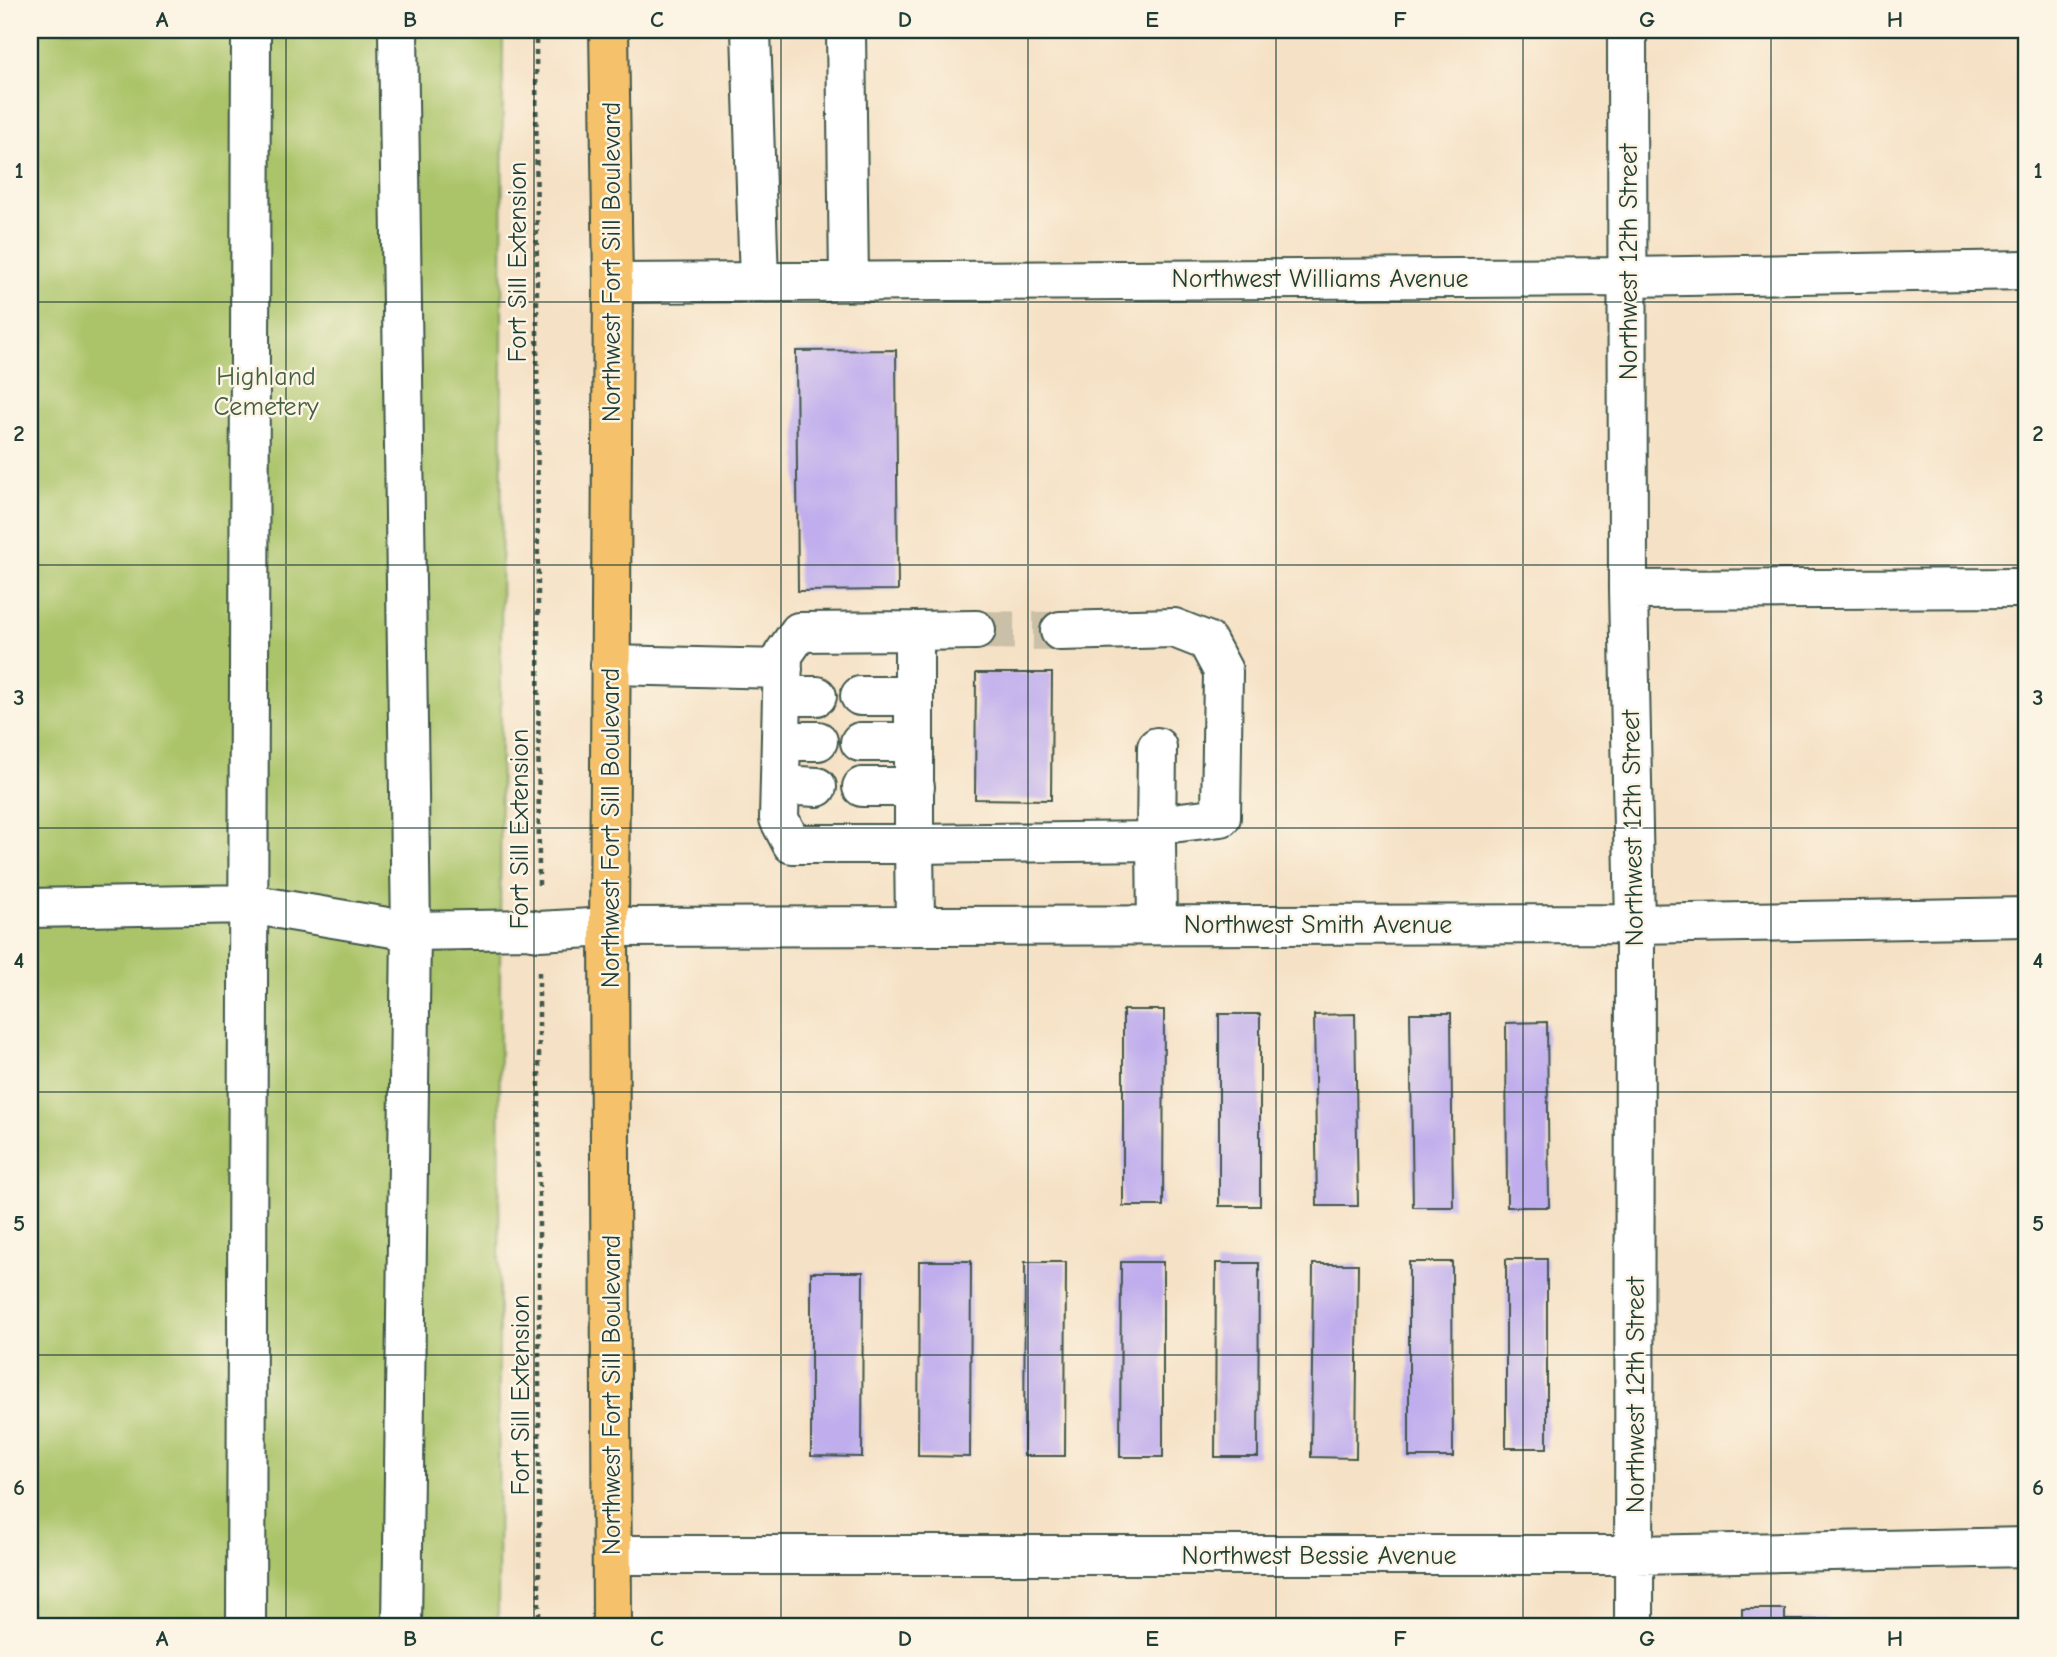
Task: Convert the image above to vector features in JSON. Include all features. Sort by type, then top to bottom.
[{"type":"main road","name":"Northwest Fort Sill Boulevard","points":[[608,30],[613,283],[609,927],[612,1627]]},
{"type":"street","points":[[246,1627],[249,30]]},
{"type":"street","points":[[398,30],[411,931],[402,1627]]},
{"type":"street","points":[[751,30],[759,282]]},
{"type":"street","points":[[846,30],[849,281]]},
{"type":"street","name":"Northwest 12th Street","points":[[1627,30],[1628,590],[1635,924],[1634,1627]]},
{"type":"street","name":"Northwest Williams Avenue","points":[[613,283],[1629,277],[2027,270]]},
{"type":"street","points":[[1628,590],[2027,588]]},
{"type":"street","points":[[976,630],[799,632],[783,655],[794,687],[800,741],[799,786],[779,819],[792,844],[914,844],[1156,833],[1221,817],[1223,671],[1206,641],[1174,628],[1060,631]]},
{"type":"street","points":[[914,631],[915,925]]},
{"type":"street","points":[[610,665],[794,687]]},
{"type":"street","points":[[860,696],[914,696]]},
{"type":"street","points":[[860,742],[914,743]]},
{"type":"street","points":[[1157,747],[1157,925]]},
{"type":"street","points":[[862,787],[915,787]]},
{"type":"street","name":"Northwest Smith Avenue","points":[[30,908],[249,904],[411,931],[915,925],[1635,924],[2027,917]]},
{"type":"street","name":"Northwest Bessie Avenue","points":[[611,1555],[1635,1555],[2027,1547]]},
{"type":"path","name":"Fort Sill Extension","points":[[536,30],[539,1627]]},
{"type":"green space","name":"Highland Cemetery","points":[[30,30],[503,30],[498,1627],[30,1627]]},
{"type":"building","points":[[1731,30],[1769,30],[1769,37],[1731,39]]},
{"type":"building","points":[[896,350],[898,590],[798,591],[796,351]]},
{"type":"building","points":[[976,673],[1052,673],[1051,800],[975,799]]},
{"type":"building","points":[[1123,1010],[1164,1010],[1163,1206],[1123,1206]]},
{"type":"building","points":[[1410,1013],[1451,1013],[1453,1207],[1413,1207]]},
{"type":"building","points":[[1219,1014],[1260,1014],[1260,1206],[1219,1206]]},
{"type":"building","points":[[1355,1014],[1358,1206],[1317,1206],[1314,1015]]},
{"type":"building","points":[[1547,1022],[1549,1207],[1507,1207],[1506,1023]]},
{"type":"building","points":[[1506,1259],[1547,1259],[1547,1448],[1506,1448]]},
{"type":"building","points":[[919,1261],[971,1261],[970,1457],[918,1456]]},
{"type":"building","points":[[1025,1262],[1066,1262],[1065,1456],[1024,1456]]},
{"type":"building","points":[[1121,1262],[1163,1262],[1163,1457],[1120,1457]]},
{"type":"building","points":[[1409,1262],[1452,1262],[1453,1457],[1409,1457]]},
{"type":"building","points":[[1216,1263],[1259,1263],[1258,1457],[1215,1457]]},
{"type":"building","points":[[1313,1264],[1358,1264],[1356,1458],[1311,1457]]},
{"type":"building","points":[[811,1272],[863,1272],[862,1457],[811,1456]]},
{"type":"building","points":[[1742,1609],[1785,1609],[1785,1620],[1828,1620],[1828,1627],[1742,1627]]},
{"type":"tunnel","points":[[976,630],[1060,631]]}]
